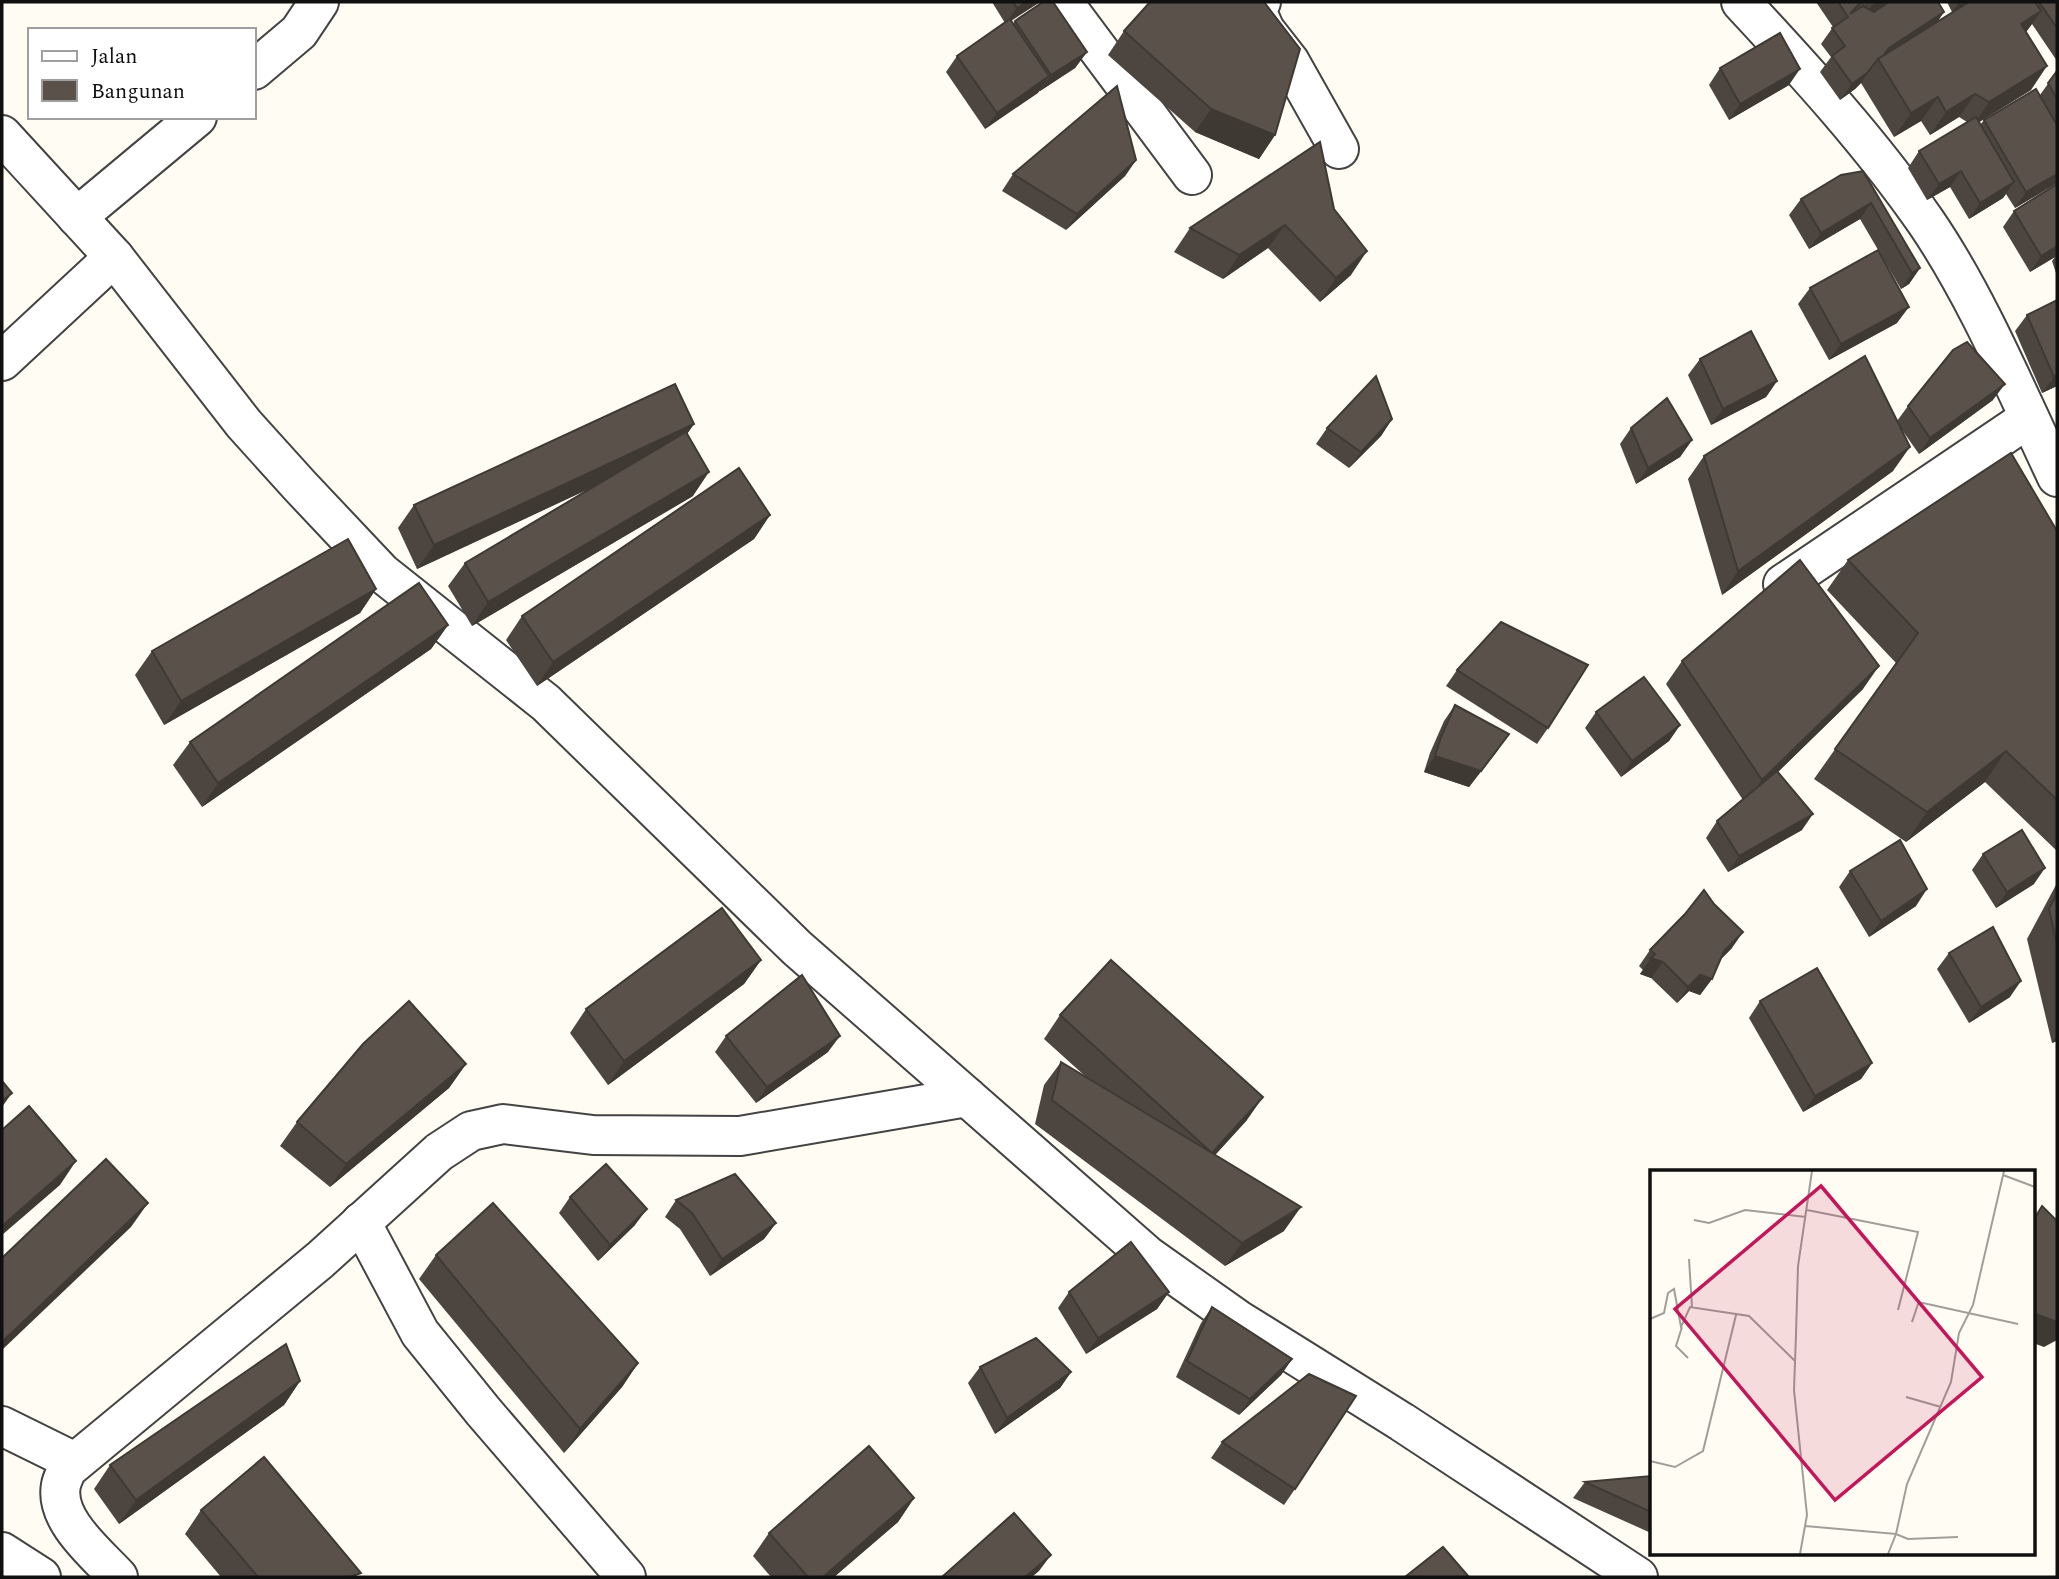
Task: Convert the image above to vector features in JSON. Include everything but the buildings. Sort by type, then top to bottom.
[{"type":"street","points":[[256,69],[299,32],[319,2]]},
{"type":"street","points":[[1063,2],[1192,174]]},
{"type":"street","points":[[1261,2],[1258,12],[1265,30],[1290,62],[1339,149]]},
{"type":"street","points":[[1741,2],[1832,100],[1926,222],[1968,291],[2057,477]]},
{"type":"street","points":[[76,217],[195,119]]},
{"type":"street","points":[[2,135],[114,257],[244,424],[382,573],[546,703],[797,948],[1148,1256],[1237,1319],[1402,1422],[1638,1577]]},
{"type":"street","points":[[2,361],[114,257]]},
{"type":"street","points":[[1783,584],[2029,418]]},
{"type":"street","points":[[118,1577],[75,1531],[62,1507],[61,1486],[67,1469],[320,1260],[439,1152],[471,1131],[503,1124],[593,1135],[740,1136],[967,1097]]},
{"type":"street","points":[[361,1222],[420,1333],[483,1411],[626,1577]]},
{"type":"street","points":[[2,1426],[75,1462]]},
{"type":"street","points":[[2,1552],[41,1577]]}]
